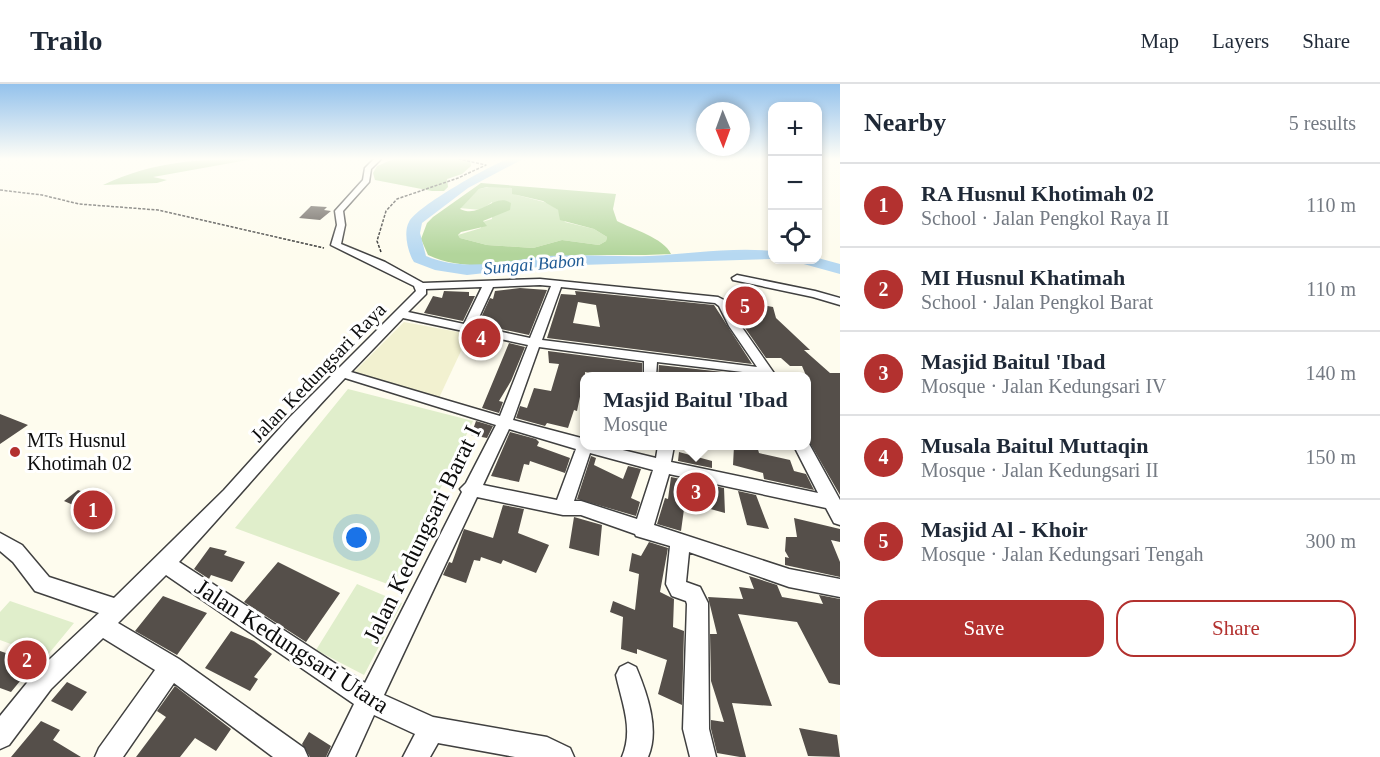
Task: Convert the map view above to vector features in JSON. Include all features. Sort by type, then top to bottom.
[{"type":"street","points":[[357,190],[339,211],[341,225],[337,247],[382,264],[421,286],[557,283],[714,299],[724,304],[735,326],[767,372]]},
{"type":"street","points":[[736,278],[815,294],[840,302]]},
{"type":"street","name":"Jalan Kedungsari Barat I","points":[[340,757],[370,701],[504,422],[537,343],[557,283]]},
{"type":"street","points":[[467,330],[489,284]]},
{"type":"street","name":"Jalan Kedungsari Raya","points":[[0,736],[43,681],[165,563],[342,373],[422,292],[421,286]]},
{"type":"street","points":[[400,314],[537,343],[748,372]]},
{"type":"street","points":[[650,372],[651,358]]},
{"type":"street","points":[[342,373],[580,445]]},
{"type":"street","points":[[563,508],[584,450]]},
{"type":"street","points":[[599,450],[662,468],[771,492],[836,510]]},
{"type":"street","points":[[644,531],[665,450]]},
{"type":"street","points":[[804,450],[836,510]]},
{"type":"street","points":[[470,489],[563,508],[581,508],[789,578],[840,588]]},
{"type":"street","points":[[0,541],[21,554],[42,584],[109,617],[171,667],[295,757]]},
{"type":"street","points":[[680,543],[676,584],[679,589],[693,594],[698,603],[696,729],[704,757]]},
{"type":"street","name":"Jalan Kedungsari Utara","points":[[165,563],[370,701],[432,729],[547,750],[561,757]]},
{"type":"street","points":[[108,757],[171,667]]},
{"type":"street","points":[[628,675],[641,734],[639,751],[635,757]]},
{"type":"street","points":[[416,757],[432,729]]},
{"type":"path","points":[[3,190],[42,195],[79,204],[158,210],[307,245],[337,247]]},
{"type":"path","points":[[382,264],[383,257],[377,241],[386,211],[397,199],[422,190]]},
{"type":"green space","points":[[471,190],[478,190],[460,209],[474,211],[499,201],[505,201],[511,203],[510,210],[483,221],[487,226],[461,232],[458,235],[460,238],[487,245],[533,248],[562,240],[599,245],[606,241],[607,237],[594,229],[560,220],[558,210],[543,201],[512,194],[512,190],[572,190],[616,194],[613,209],[617,221],[662,243],[671,254],[570,256],[498,264],[463,264],[428,255],[421,239],[427,223]]},
{"type":"green space","points":[[478,190],[512,190],[512,193],[517,195],[548,203],[558,210],[565,222],[594,229],[607,237],[606,241],[599,245],[562,240],[533,248],[487,245],[460,238],[458,235],[481,228],[482,222],[492,219],[492,202],[481,210],[459,208]]},
{"type":"green space","points":[[404,322],[469,334],[438,400],[354,372]]},
{"type":"green space","points":[[348,389],[473,421],[393,586],[235,528]]},
{"type":"green space","points":[[357,584],[402,603],[364,675],[316,650]]},
{"type":"green space","points":[[10,601],[74,623],[46,657],[0,640],[0,612]]},
{"type":"building","points":[[311,206],[327,207],[324,210],[331,211],[320,220],[299,218]]},
{"type":"building","points":[[520,288],[547,290],[529,335],[478,324],[490,298],[493,299],[495,291]]},
{"type":"building","points":[[444,291],[469,292],[469,296],[475,296],[463,321],[424,313],[433,296],[442,298]]},
{"type":"building","points":[[575,291],[714,305],[752,364],[547,338],[561,294],[576,295]],"holes":[[[578,302],[596,305],[600,327],[573,323]]]},
{"type":"building","points":[[733,300],[773,307],[776,318],[810,350],[804,350],[830,373],[840,373],[840,495],[811,445],[811,372],[805,372],[802,366],[790,366],[781,358],[766,358],[733,307]]},
{"type":"building","points":[[509,343],[525,347],[511,381],[499,401],[503,402],[499,413],[482,408]]},
{"type":"building","points":[[548,351],[642,363],[642,372],[580,372],[580,397],[577,411],[574,410],[568,428],[547,423],[545,426],[516,418],[520,406],[527,408],[534,388],[551,391],[559,364],[549,363]]},
{"type":"building","points":[[659,365],[723,372],[658,372]]},
{"type":"building","points":[[0,414],[28,425],[0,444]]},
{"type":"building","points":[[476,421],[493,426],[487,438],[471,435]]},
{"type":"building","points":[[510,432],[536,439],[539,442],[537,446],[570,458],[565,473],[530,461],[529,465],[524,464],[519,482],[491,476]]},
{"type":"building","points":[[734,450],[758,450],[759,453],[790,460],[794,471],[806,474],[814,490],[764,479],[763,473],[733,465]]},
{"type":"building","points":[[679,452],[712,461],[712,468],[678,461]]},
{"type":"building","points":[[591,456],[596,458],[594,465],[623,479],[628,466],[641,469],[631,498],[640,502],[636,516],[577,499]]},
{"type":"building","points":[[671,477],[724,488],[725,513],[685,502],[681,531],[657,524],[665,498],[668,499]]},
{"type":"building","points":[[78,490],[110,502],[96,515],[64,501]]},
{"type":"building","points":[[738,491],[756,495],[769,529],[747,525]]},
{"type":"building","points":[[503,505],[524,509],[518,533],[549,545],[536,573],[503,560],[501,564],[481,557],[480,561],[474,560],[466,583],[443,575],[449,562],[452,563],[464,529],[493,538]]},
{"type":"building","points":[[574,517],[602,525],[599,556],[569,548]]},
{"type":"building","points":[[794,518],[840,529],[840,542],[831,540],[840,562],[840,577],[785,565],[785,557],[789,558],[785,551],[786,537],[797,537]]},
{"type":"building","points":[[649,542],[668,548],[660,592],[674,599],[673,627],[684,631],[682,705],[658,694],[667,660],[637,649],[637,654],[621,649],[623,617],[610,612],[613,601],[635,610],[639,574],[629,571],[632,553],[641,556]]},
{"type":"building","points":[[210,547],[227,551],[224,555],[245,562],[232,582],[211,575],[209,579],[194,569]]},
{"type":"building","points":[[278,562],[340,593],[306,642],[244,602]]},
{"type":"building","points":[[749,576],[777,585],[782,597],[823,604],[819,595],[840,599],[840,685],[829,683],[797,622],[738,614],[772,706],[732,703],[746,757],[740,757],[717,753],[711,729],[711,720],[724,722],[711,681],[710,634],[717,634],[708,597],[743,599],[739,587],[754,589]]},
{"type":"building","points":[[163,596],[207,613],[177,655],[135,631]]},
{"type":"building","points":[[231,631],[254,641],[272,654],[254,677],[258,679],[250,691],[205,668]]},
{"type":"building","points":[[0,651],[35,663],[11,692],[0,688]]},
{"type":"building","points":[[67,682],[87,692],[72,711],[51,701]]},
{"type":"building","points":[[175,686],[231,729],[216,751],[195,738],[180,757],[136,757],[166,717],[157,711]]},
{"type":"building","points":[[41,721],[60,730],[53,740],[81,757],[11,757]]},
{"type":"building","points":[[799,728],[837,735],[840,757],[808,756]]},
{"type":"building","points":[[309,732],[331,746],[326,757],[310,757],[302,744]]},
{"type":"waterway","name":"Sungai Babon","points":[[459,190],[415,222],[413,233],[419,259],[435,266],[467,270],[549,261],[641,261],[728,254],[768,255]]},
{"type":"waterway","name":"Sungai Babon","points":[[821,264],[840,269]]},
{"type":"place","name":"Masjid Al - Khoir","points":[[745,306]]},
{"type":"place","name":"Musala Baitul Muttaqin","points":[[481,338]]},
{"type":"place","name":"MTs Husnul Khotimah 02","points":[[15,452]]},
{"type":"place","name":"Masjid Baitul 'Ibad","points":[[696,492]]},
{"type":"place","name":"RA Husnul Khotimah 02","points":[[93,510]]},
{"type":"place","name":"MI Husnul Khatimah","points":[[27,660]]}]
